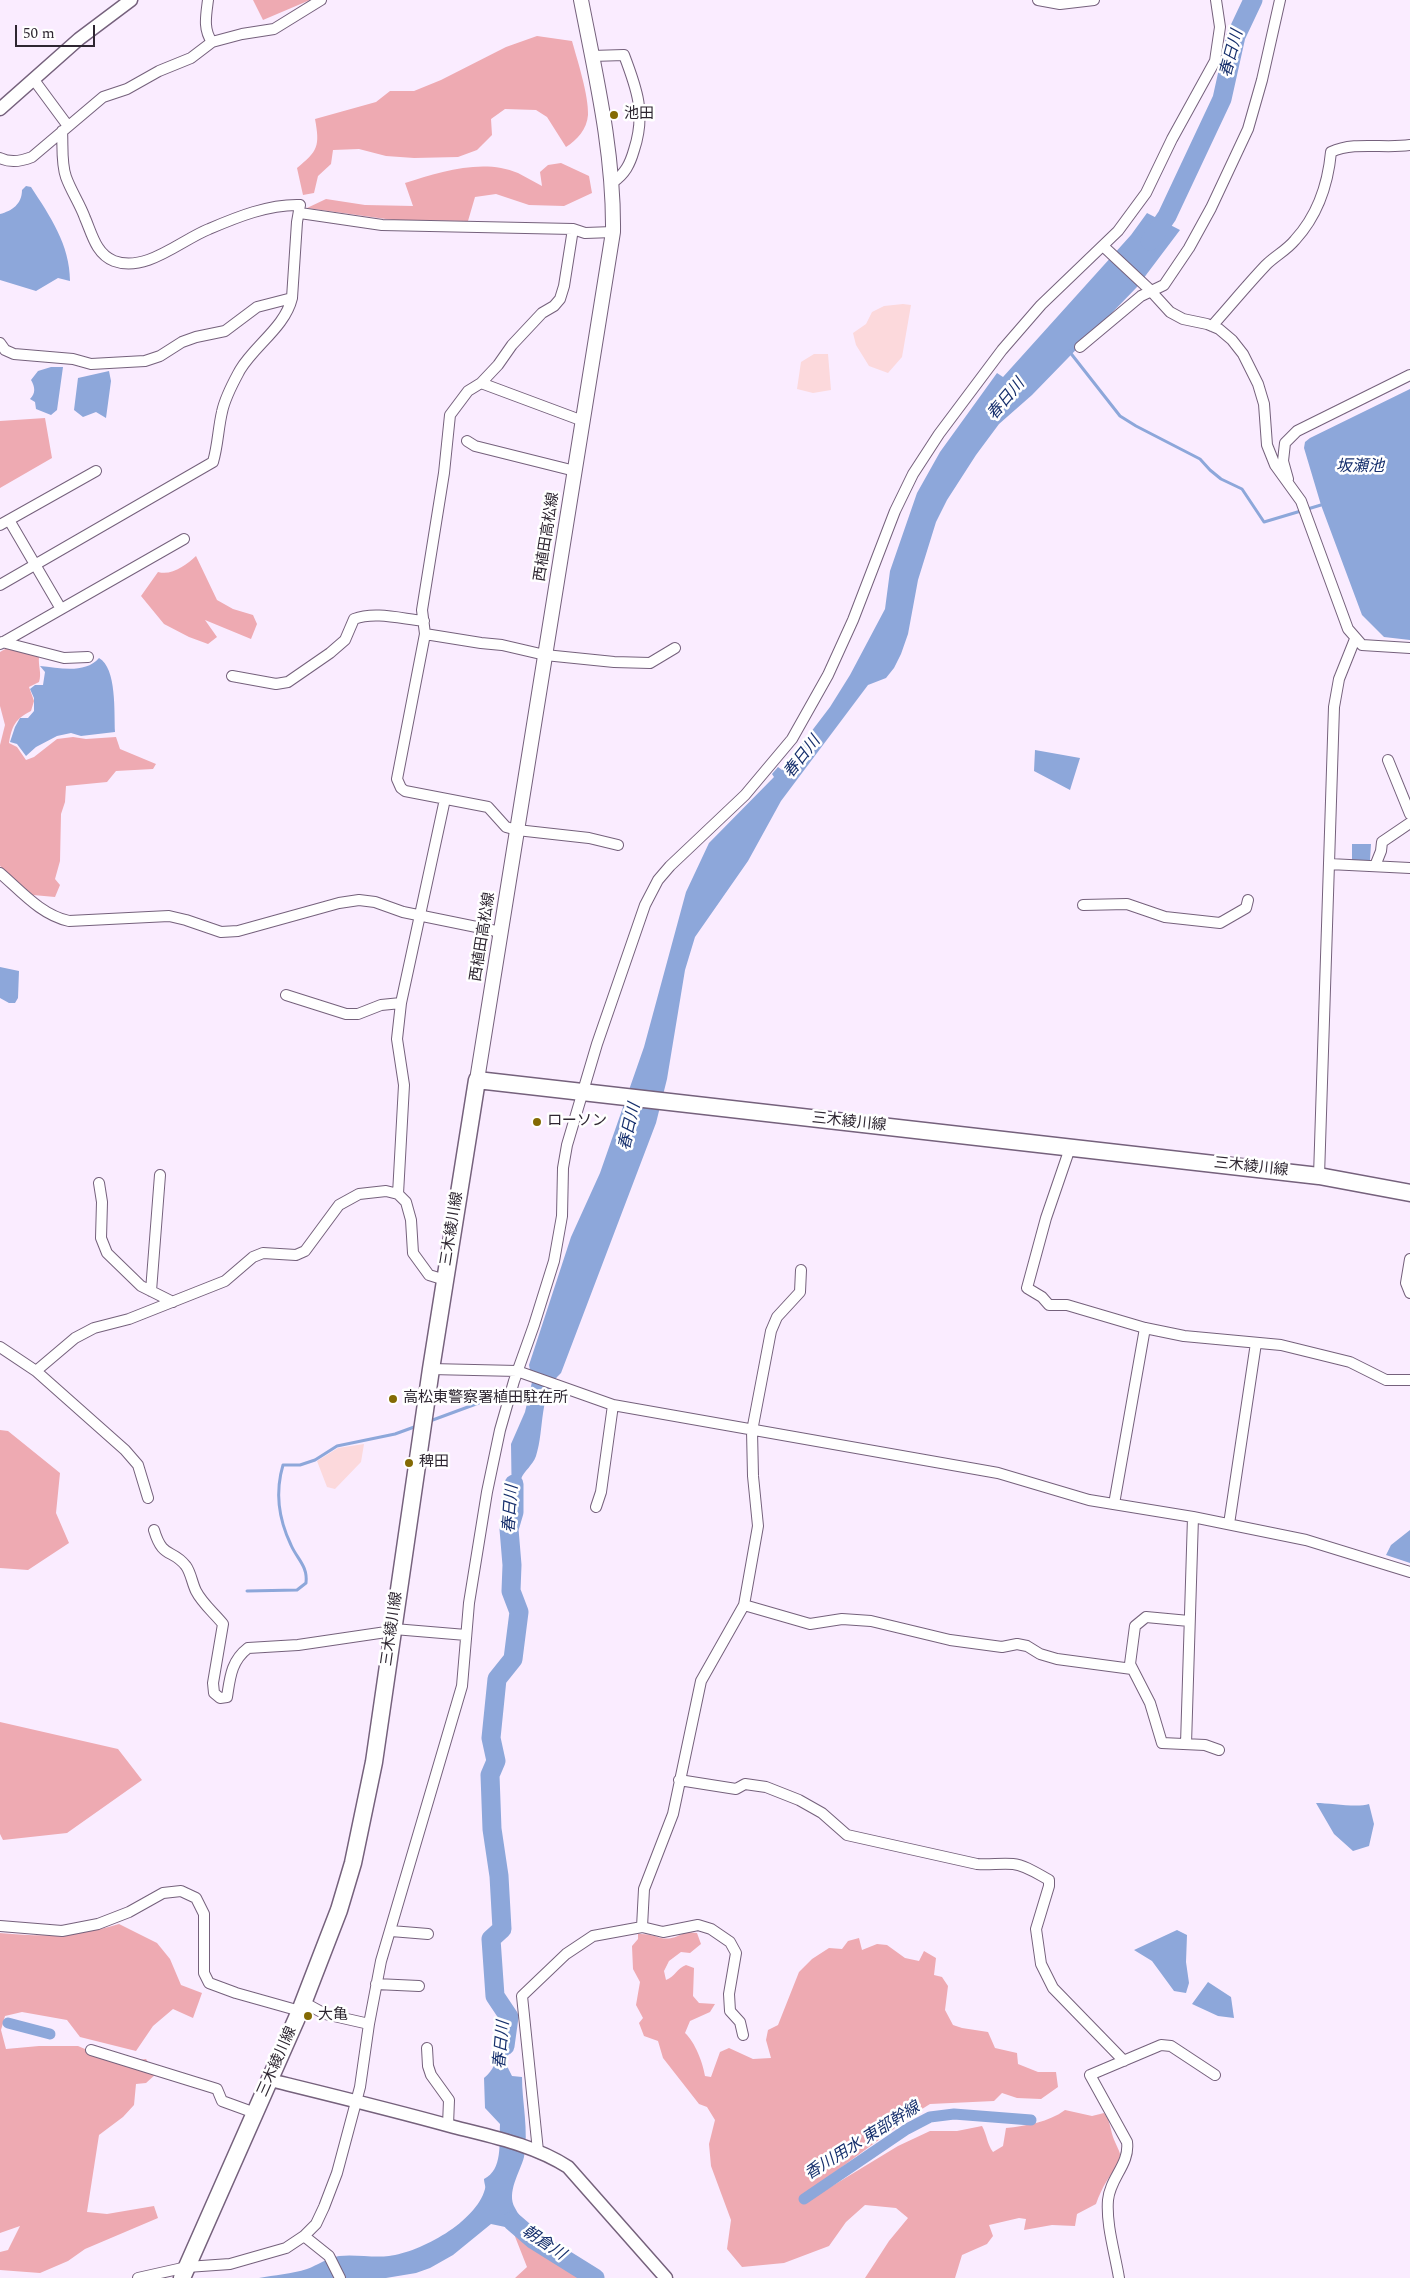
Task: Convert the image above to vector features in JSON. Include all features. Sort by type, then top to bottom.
[{"type":"main road","name":"西植田高松線","points":[[477,1080],[613,232],[613,182],[610,153],[581,0]]},
{"type":"main road","name":"三木綾川線","points":[[184,2274],[301,2007],[339,1910],[353,1863],[374,1762],[431,1368],[477,1080],[1319,1176],[1410,1193]]},
{"type":"street","points":[[0,109],[79,39],[131,0]]},
{"type":"street","points":[[208,0],[206,34],[212,42]]},
{"type":"street","points":[[0,158],[21,161],[32,157],[102,97],[127,89],[159,71],[191,58],[212,42],[242,34],[274,29],[321,0]]},
{"type":"street","points":[[1038,0],[1060,4],[1094,0]]},
{"type":"street","points":[[138,2278],[184,2274],[230,2264],[286,2248],[304,2236],[316,2224],[337,2173],[357,2101],[376,1984],[462,1686],[475,1560],[487,1492],[500,1430],[554,1261],[562,1216],[564,1160],[644,905],[658,880],[670,866],[745,795],[792,738],[828,675],[853,620],[895,511],[923,456],[1002,350],[1041,305],[1104,248],[1146,193],[1172,139],[1216,61],[1220,27],[1216,0]]},
{"type":"street","points":[[1080,347],[1140,296],[1164,285],[1190,248],[1212,208],[1248,129],[1262,80],[1280,0]]},
{"type":"street","points":[[592,56],[624,55],[640,102],[642,118],[631,160],[624,175],[613,182]]},
{"type":"street","points":[[0,585],[213,462],[219,443],[222,413],[228,393],[242,368],[289,311],[292,298],[297,222],[300,213],[300,205],[285,204],[207,229],[156,258],[134,263],[114,261],[98,250],[78,199],[66,176],[65,128],[34,80]]},
{"type":"street","points":[[1212,326],[1267,263],[1294,241],[1310,221],[1330,171],[1331,152],[1349,147],[1410,145]]},
{"type":"street","points":[[300,213],[382,225],[573,229],[585,233],[613,232]]},
{"type":"street","points":[[573,229],[564,286],[560,299],[554,306],[542,313],[512,345],[498,365],[481,383],[468,391],[457,403],[449,420],[444,473],[422,610],[425,634],[397,779],[400,788],[405,791],[488,808],[506,827],[517,830],[589,838],[618,845]]},
{"type":"street","points":[[1104,248],[1151,291],[1170,312],[1183,319],[1212,326],[1232,340],[1243,354],[1258,384],[1264,404],[1267,445],[1275,465],[1301,501],[1348,629],[1362,645],[1410,648]]},
{"type":"street","points":[[0,343],[5,350],[14,354],[73,359],[91,364],[145,361],[160,356],[182,342],[196,336],[225,331],[257,307],[292,298]]},
{"type":"street","points":[[1289,485],[1284,460],[1285,443],[1297,431],[1410,375]]},
{"type":"street","points":[[481,383],[583,420]]},
{"type":"street","points":[[467,441],[475,446],[575,471]]},
{"type":"street","points":[[61,609],[36,565],[5,523],[96,471]]},
{"type":"street","points":[[1,643],[184,539]]},
{"type":"street","points":[[232,676],[276,684],[288,682],[330,654],[345,640],[354,619],[360,617],[380,616],[424,621]]},
{"type":"street","points":[[425,634],[502,645],[545,655],[614,662],[650,663],[675,648]]},
{"type":"street","points":[[1319,1176],[1334,707],[1339,679],[1355,639]]},
{"type":"street","points":[[1,643],[64,658],[88,657]]},
{"type":"street","points":[[1388,760],[1410,814]]},
{"type":"street","points":[[398,1194],[404,1085],[397,1039],[400,1004],[445,799]]},
{"type":"street","points":[[1375,866],[1381,851],[1382,842],[1410,823]]},
{"type":"street","points":[[1329,864],[1410,868]]},
{"type":"street","points":[[0,873],[43,911],[54,918],[69,921],[169,916],[220,932],[238,932],[339,902],[359,900],[375,902],[418,916],[501,932]]},
{"type":"street","points":[[1083,905],[1126,904],[1165,917],[1220,923],[1246,908],[1248,900]]},
{"type":"street","points":[[286,996],[346,1014],[358,1014],[381,1005],[400,1004]]},
{"type":"street","points":[[1070,1148],[1046,1218],[1027,1288],[1042,1297],[1049,1305],[1067,1305],[1144,1328],[1184,1336],[1281,1345],[1350,1362],[1386,1380],[1410,1380]]},
{"type":"street","points":[[151,1292],[160,1175]]},
{"type":"street","points":[[99,1182],[102,1202],[101,1238],[107,1253],[141,1286],[173,1302]]},
{"type":"street","points":[[36,1370],[75,1338],[94,1328],[129,1319],[225,1281],[253,1257],[263,1252],[296,1255],[305,1252],[340,1206],[359,1194],[386,1191],[398,1194],[406,1202],[410,1220],[413,1253],[430,1275],[445,1280]]},
{"type":"street","points":[[1410,1259],[1406,1283],[1410,1293]]},
{"type":"street","points":[[642,1928],[644,1889],[673,1814],[679,1780],[697,1709],[701,1681],[744,1605],[758,1526],[753,1476],[752,1431],[771,1331],[777,1317],[800,1292],[801,1270]]},
{"type":"street","points":[[1114,1504],[1144,1328]]},
{"type":"street","points":[[1229,1524],[1256,1343]]},
{"type":"street","points":[[0,1347],[36,1370],[125,1450],[138,1465],[148,1498]]},
{"type":"street","points":[[431,1368],[520,1371],[613,1406],[988,1471],[1089,1500],[1193,1516],[1306,1540],[1410,1572]]},
{"type":"street","points":[[596,1507],[601,1492],[613,1406]]},
{"type":"street","points":[[1186,1744],[1193,1516]]},
{"type":"street","points":[[154,1530],[158,1544],[165,1552],[187,1567],[199,1596],[223,1624],[214,1683],[214,1693],[220,1698],[227,1696],[232,1666],[241,1653],[248,1648],[298,1645],[393,1630],[466,1634]]},
{"type":"street","points":[[744,1605],[810,1624],[842,1619],[871,1621],[950,1640],[1002,1647],[1022,1645],[1057,1659],[1132,1669]]},
{"type":"street","points":[[1190,1621],[1146,1618],[1140,1620],[1135,1626],[1130,1664],[1150,1704],[1162,1743],[1204,1745],[1219,1750]]},
{"type":"street","points":[[679,1780],[736,1789],[745,1784],[766,1787],[799,1800],[822,1813],[847,1835],[977,1864],[1013,1864],[1022,1866],[1049,1880],[1049,1886],[1036,1929],[1041,1964],[1054,1988],[1124,2060]]},
{"type":"street","points":[[0,1926],[62,1931],[98,1924],[129,1912],[163,1893],[181,1891],[196,1898],[204,1914],[204,1973],[210,1982],[236,1993],[369,2024]]},
{"type":"street","points":[[534,2149],[522,1996],[566,1954],[594,1936],[642,1928],[663,1932],[698,1925],[711,1929],[730,1942],[736,1952],[729,1994],[730,2011],[740,2022],[743,2035]]},
{"type":"street","points":[[391,1931],[428,1934]]},
{"type":"street","points":[[376,1984],[419,1986]]},
{"type":"street","points":[[1119,2278],[1108,2211],[1108,2198],[1111,2187],[1129,2152],[1127,2142],[1090,2075],[1161,2044],[1171,2046],[1215,2075]]},
{"type":"street","points":[[427,2048],[428,2066],[431,2075],[449,2100],[448,2125]]},
{"type":"street","points":[[91,2050],[217,2089],[222,2101],[255,2114]]},
{"type":"street","points":[[270,2080],[357,2101],[534,2149],[568,2167],[666,2278]]},
{"type":"street","points":[[304,2236],[329,2256],[340,2278]]},
{"type":"shaded area","points":[[253,0],[310,0],[263,20]]},
{"type":"shaded area","points":[[537,36],[572,41],[582,78],[588,107],[586,125],[581,134],[566,147],[547,117],[536,110],[505,109],[491,119],[492,135],[477,150],[458,157],[414,158],[386,156],[359,149],[333,150],[331,164],[318,176],[314,193],[303,195],[297,168],[309,157],[316,147],[315,119],[376,102],[390,91],[414,91],[441,80],[506,47]]},
{"type":"shaded area","points":[[561,163],[589,176],[592,193],[564,206],[529,205],[496,194],[475,197],[468,221],[393,220],[307,208],[326,199],[365,205],[413,206],[405,183],[461,168],[490,167],[504,169],[518,173],[542,186],[540,172],[548,165]]},
{"type":"shaded area","points":[[911,305],[902,357],[888,373],[869,366],[856,345],[853,333],[866,324],[872,312],[884,306]]},
{"type":"shaded area","points":[[814,354],[828,354],[831,390],[813,393],[797,389],[801,362]]},
{"type":"shaded area","points":[[45,418],[52,458],[0,488],[0,421]]},
{"type":"shaded area","points":[[196,556],[217,600],[233,609],[253,615],[257,624],[251,639],[205,620],[217,637],[208,644],[189,637],[164,624],[141,596],[158,572],[174,571]]},
{"type":"shaded area","points":[[7,648],[39,657],[39,682],[29,687],[34,701],[31,711],[21,717],[15,724],[9,743],[17,747],[26,760],[34,757],[57,739],[116,737],[120,749],[156,764],[153,769],[116,771],[107,782],[66,786],[65,802],[61,814],[60,861],[55,879],[60,885],[55,897],[33,895],[0,866],[0,745],[5,725],[0,706],[0,652]]},
{"type":"shaded area","points":[[0,1430],[8,1431],[60,1473],[56,1513],[69,1543],[28,1570],[0,1568]]},
{"type":"shaded area","points":[[364,1444],[361,1462],[335,1489],[327,1487],[317,1461],[338,1448]]},
{"type":"shaded area","points":[[0,1722],[118,1749],[142,1780],[67,1833],[3,1840],[0,1834]]},
{"type":"shaded area","points":[[119,1924],[157,1943],[170,1959],[181,1985],[202,1993],[193,2018],[173,2009],[153,2026],[136,2051],[80,2037],[67,2020],[22,2012],[5,2016],[1,2030],[6,2049],[39,2046],[78,2046],[117,2063],[146,2059],[156,2074],[146,2083],[136,2084],[134,2105],[123,2117],[99,2135],[87,2212],[107,2214],[154,2206],[158,2218],[85,2249],[68,2261],[40,2273],[0,2270],[0,2252],[8,2250],[20,2226],[0,2233],[0,1933],[32,1935],[74,1934]]},
{"type":"shaded area","points":[[686,1932],[697,1933],[701,1944],[690,1953],[681,1952],[669,1961],[664,1971],[666,1980],[686,1965],[694,1968],[693,1996],[699,2003],[715,2004],[710,2012],[690,2021],[685,2033],[698,2053],[705,2076],[711,2077],[720,2052],[729,2048],[753,2059],[771,2058],[766,2040],[768,2030],[778,2025],[799,1972],[812,1959],[829,1948],[842,1949],[848,1941],[859,1938],[862,1950],[877,1944],[887,1945],[905,1958],[919,1961],[924,1951],[936,1958],[934,1975],[942,1977],[948,1986],[945,2010],[953,2025],[988,2032],[995,2048],[1017,2053],[1018,2064],[1038,2072],[1056,2072],[1058,2087],[1041,2099],[1017,2098],[1002,2093],[994,2101],[930,2104],[812,2189],[819,2194],[898,2146],[930,2131],[957,2131],[982,2126],[993,2152],[1003,2146],[1006,2128],[1029,2125],[1045,2120],[1065,2110],[1092,2116],[1104,2113],[1109,2121],[1122,2161],[1107,2181],[1096,2204],[1077,2214],[1075,2226],[1052,2225],[1024,2230],[1026,2219],[1019,2218],[989,2225],[993,2236],[987,2244],[962,2255],[955,2278],[865,2278],[889,2241],[908,2218],[896,2208],[865,2205],[846,2222],[829,2246],[784,2263],[742,2267],[727,2249],[731,2220],[711,2166],[709,2144],[715,2120],[707,2107],[699,2104],[663,2058],[658,2041],[644,2036],[639,2023],[643,2018],[636,2005],[640,1982],[633,1969],[632,1946],[638,1939],[638,1934],[666,1939]]},
{"type":"shaded area","points":[[514,2234],[536,2250],[584,2278],[515,2278],[527,2267]]},
{"type":"water","points":[[26,186],[31,187],[58,231],[67,255],[69,268],[70,281],[58,278],[36,291],[0,280],[0,214],[8,211],[18,203],[22,190]]},
{"type":"water","points":[[1147,213],[1180,230],[1137,287],[1032,395],[999,424],[976,455],[947,500],[936,522],[918,580],[908,634],[894,668],[886,678],[868,685],[781,801],[748,861],[695,937],[685,970],[667,1079],[656,1123],[561,1373],[554,1381],[545,1401],[539,1446],[533,1462],[521,1479],[512,1512],[511,1444],[525,1412],[532,1382],[529,1365],[571,1237],[600,1173],[644,1047],[686,892],[709,843],[774,777],[772,774],[778,767],[782,770],[830,707],[850,675],[885,609],[890,571],[917,493],[940,452],[997,373],[1003,377],[1131,235]]},
{"type":"water","points":[[51,367],[63,367],[57,410],[51,415],[36,409],[35,402],[30,399],[34,390],[31,380],[38,371]]},
{"type":"water","points":[[109,371],[111,381],[106,418],[96,412],[83,417],[74,410],[78,378]]},
{"type":"water","name":"坂瀬池","points":[[1410,389],[1410,640],[1384,637],[1362,615],[1321,505],[1304,448],[1305,442],[1310,438]]},
{"type":"water","points":[[99,658],[105,663],[112,681],[115,732],[81,736],[71,733],[57,736],[36,747],[26,756],[17,744],[10,742],[20,718],[28,718],[34,711],[34,698],[30,689],[35,685],[43,685],[45,672],[40,666],[72,669],[87,666]]},
{"type":"water","points":[[1035,750],[1080,758],[1070,790],[1034,771]]},
{"type":"water","points":[[1352,844],[1371,844],[1370,860],[1352,860]]},
{"type":"water","points":[[0,967],[19,971],[18,998],[15,1003],[9,1003],[0,998]]},
{"type":"water","points":[[1410,1530],[1410,1563],[1386,1555],[1391,1545]]},
{"type":"water","points":[[1316,1803],[1369,1804],[1374,1824],[1369,1846],[1353,1851],[1334,1834]]},
{"type":"water","points":[[1177,1930],[1187,1935],[1186,1962],[1189,1983],[1186,1993],[1174,1991],[1152,1961],[1134,1950]]},
{"type":"water","points":[[1208,1982],[1231,1997],[1234,2018],[1218,2016],[1192,2004]]},
{"type":"water","points":[[510,2019],[507,2066],[512,2076],[522,2077],[526,2127],[524,2157],[512,2196],[520,2217],[543,2244],[510,2228],[491,2224],[453,2255],[430,2268],[416,2273],[386,2278],[259,2278],[301,2271],[339,2256],[389,2256],[402,2253],[431,2242],[459,2224],[471,2213],[480,2201],[485,2188],[484,2179],[494,2169],[499,2155],[500,2124],[485,2108],[484,2078],[494,2065],[502,2033]]},
{"type":"waterway","name":"春日川","points":[[1150,241],[1167,216],[1222,99],[1236,36],[1253,0]]},
{"type":"waterway","points":[[1069,351],[1120,416],[1200,459],[1221,479],[1242,489],[1264,522],[1321,505]]},
{"type":"waterway","points":[[430,1421],[495,1397],[531,1394]]},
{"type":"waterway","points":[[247,1591],[297,1590],[306,1583],[304,1567],[291,1545],[281,1516],[279,1485],[283,1465],[300,1465],[315,1460],[337,1446],[395,1434],[417,1426]]},
{"type":"waterway","name":"春日川","points":[[505,2046],[509,2017],[495,1996],[491,1939],[502,1929],[499,1876],[492,1829],[490,1775],[496,1761],[491,1738],[497,1679],[513,1659],[519,1612],[511,1591],[512,1565],[509,1529],[514,1512],[514,1484]]},
{"type":"waterway","name":"香川用水 東部幹線","points":[[8,2023],[50,2034]]},
{"type":"waterway","name":"香川用水 東部幹線","points":[[804,2199],[907,2129],[930,2117],[954,2114],[1031,2120]]},
{"type":"waterway","name":"朝倉川","points":[[512,2221],[534,2240],[595,2278]]},
{"type":"place","name":"池田","points":[[614,115]]},
{"type":"place","name":"ローソン","points":[[537,1122]]},
{"type":"place","name":"高松東警察署植田駐在所","points":[[393,1399]]},
{"type":"place","name":"稗田","points":[[409,1463]]},
{"type":"place","name":"大亀","points":[[308,2016]]}]
